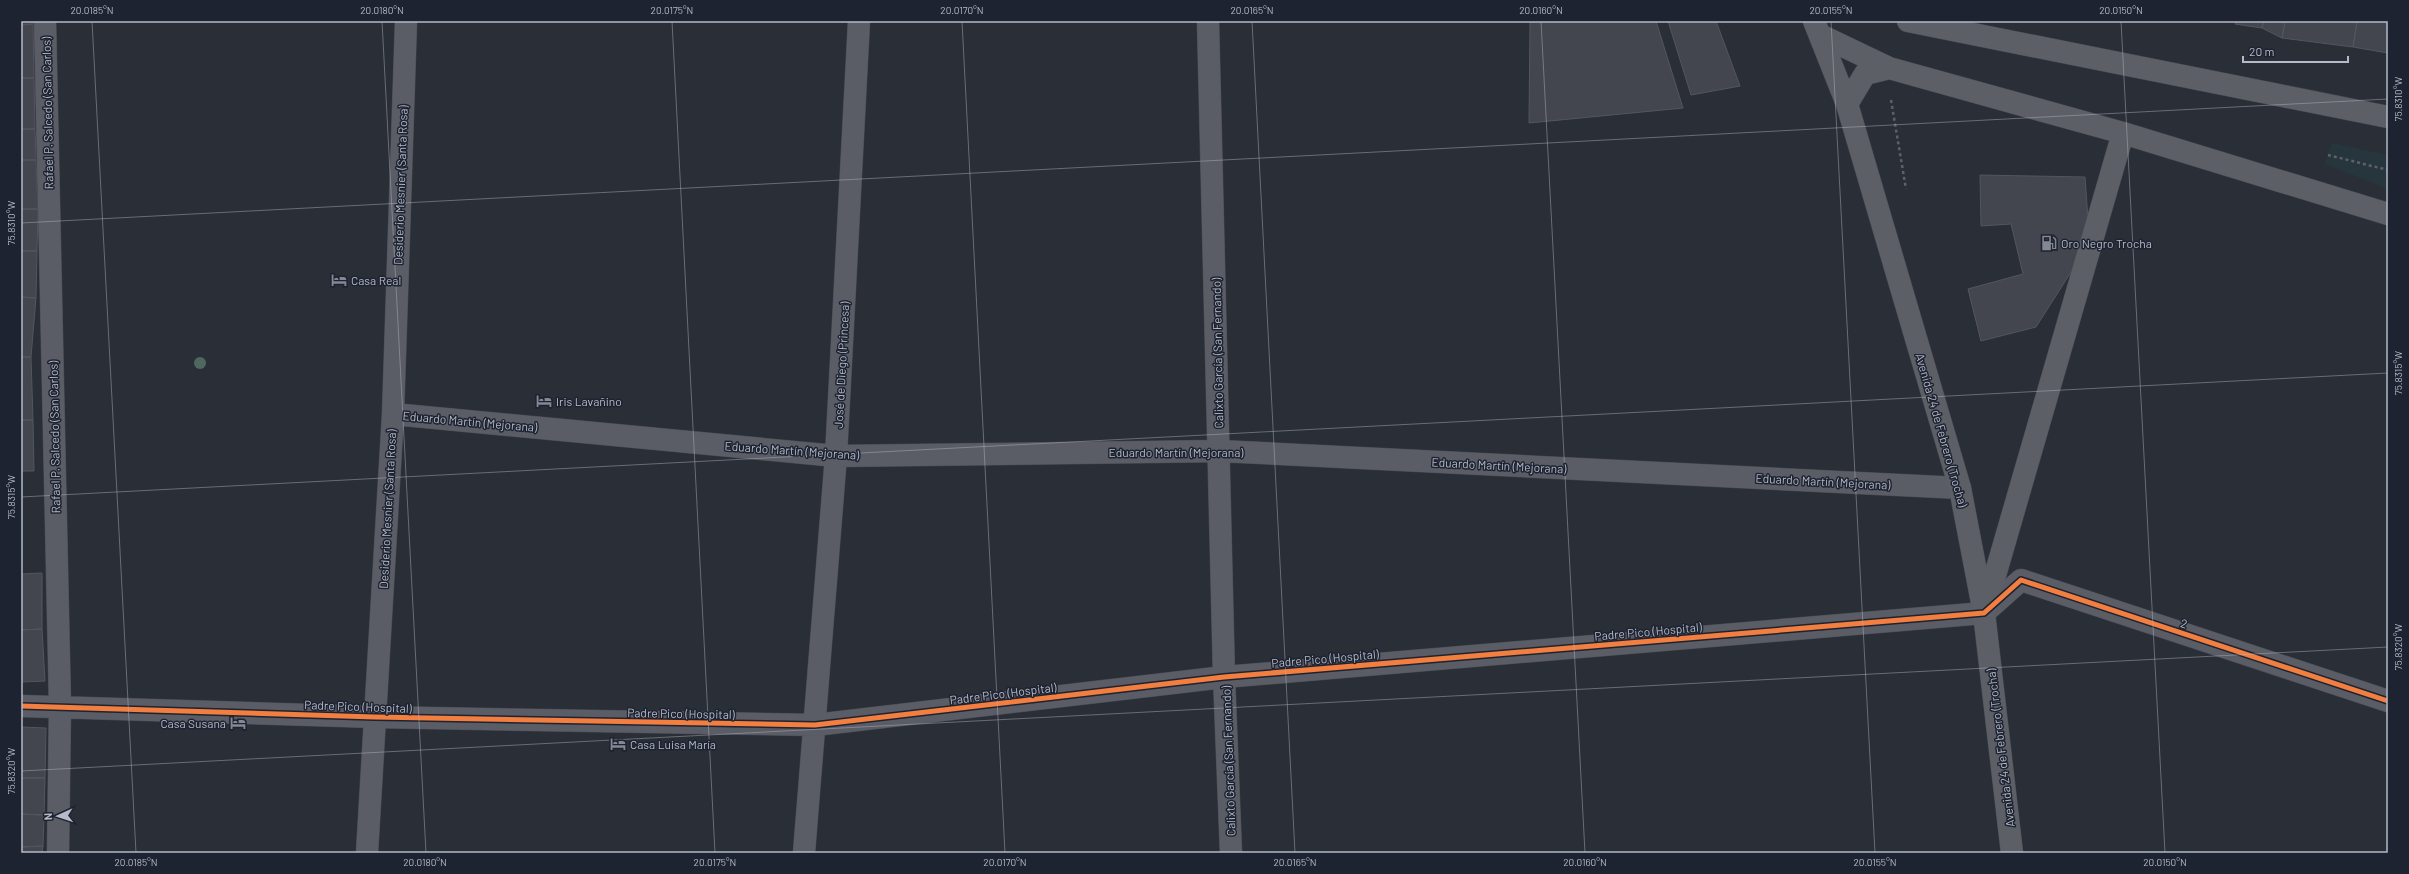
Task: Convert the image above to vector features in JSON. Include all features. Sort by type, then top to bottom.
[{"type":"main road","points":[[1908,21],[2388,117]]},
{"type":"main road","points":[[1817,28],[1889,68],[2123,133],[2388,214]]},
{"type":"main road","name":"Avenida 24 de Febrero (Trocha)","points":[[1817,28],[1847,104],[1960,488],[1984,613],[2012,853]]},
{"type":"main road","points":[[1847,104],[1865,74],[1889,68]]},
{"type":"main road","points":[[1984,613],[2123,133]]},
{"type":"street","name":"Rafael P. Salcedo (San Carlos)","points":[[45,21],[60,706],[58,853]]},
{"type":"street","name":"Desiderio Mesnier (Santa Rosa)","points":[[367,853],[393,414],[406,21]]},
{"type":"street","name":"José de Diego (Princesa)","points":[[804,853],[836,456],[859,21]]},
{"type":"street","name":"Calixto García (San Fernando)","points":[[1208,21],[1220,451],[1224,677],[1231,853]]},
{"type":"street","name":"Eduardo Martín (Mejorana)","points":[[393,414],[836,456],[1220,451],[1960,488]]},
{"type":"street","name":"2","points":[[1984,613],[2021,580],[2388,700]]},
{"type":"street","name":"Padre Pico (Hospital)","points":[[21,706],[60,706],[375,717],[815,725],[1224,677],[1984,613]]},
{"type":"path","points":[[1889,68],[1891,111],[1906,188]]},
{"type":"path","points":[[2328,155],[2388,170]]},
{"type":"shaded area","points":[[2332,143],[2388,155],[2388,189],[2325,164]]},
{"type":"building","points":[[21,21],[33,21],[33,24],[21,25]]},
{"type":"building","points":[[1530,21],[1656,21],[1683,108],[1529,123]]},
{"type":"building","points":[[1668,21],[1716,21],[1740,86],[1691,95]]},
{"type":"building","points":[[2236,21],[2264,21],[2262,28],[2235,24]]},
{"type":"building","points":[[2264,21],[2285,21],[2282,38],[2262,28]]},
{"type":"building","points":[[2285,21],[2357,21],[2353,47],[2282,38]]},
{"type":"building","points":[[2357,21],[2388,21],[2388,53],[2353,47]]},
{"type":"building","points":[[33,24],[34,78],[21,78],[21,25]]},
{"type":"building","points":[[21,78],[34,78],[35,129],[21,129]]},
{"type":"building","points":[[21,129],[35,129],[36,160],[21,160]]},
{"type":"building","points":[[21,160],[36,160],[38,209],[21,209]]},
{"type":"building","name":"Oro Negro Trocha","points":[[1980,175],[2085,177],[2088,220],[2078,261],[2036,327],[1981,341],[1968,289],[2023,274],[2011,224],[1981,226]]},
{"type":"building","points":[[21,209],[38,209],[37,251],[21,251]]},
{"type":"building","points":[[21,251],[37,251],[36,298],[21,297]]},
{"type":"building","points":[[21,297],[36,298],[31,357],[21,357]]},
{"type":"building","points":[[21,357],[31,357],[33,420],[21,420]]},
{"type":"building","points":[[21,420],[33,420],[34,471],[21,471]]},
{"type":"building","points":[[42,573],[42,629],[21,630],[21,574]]},
{"type":"building","points":[[42,629],[45,681],[21,682],[21,630]]},
{"type":"building","points":[[21,727],[46,728],[45,778],[21,778]]},
{"type":"building","points":[[21,778],[45,778],[44,815],[21,814]]},
{"type":"building","points":[[21,814],[44,815],[43,846],[21,847]]},
{"type":"building","points":[[43,846],[42,853],[21,853],[21,847]]},
{"type":"cycle path","points":[[21,706],[375,717],[815,725],[1224,677],[1984,613],[2021,580],[2388,701]]},
{"type":"place","name":"Oro Negro Trocha","points":[[2049,243]]},
{"type":"place","name":"Casa Real","points":[[339,280]]},
{"type":"place","name":"Iris Lavañino","points":[[544,401]]},
{"type":"place","name":"Casa Susana","points":[[238,723]]},
{"type":"place","name":"Casa Luisa María","points":[[618,744]]}]
